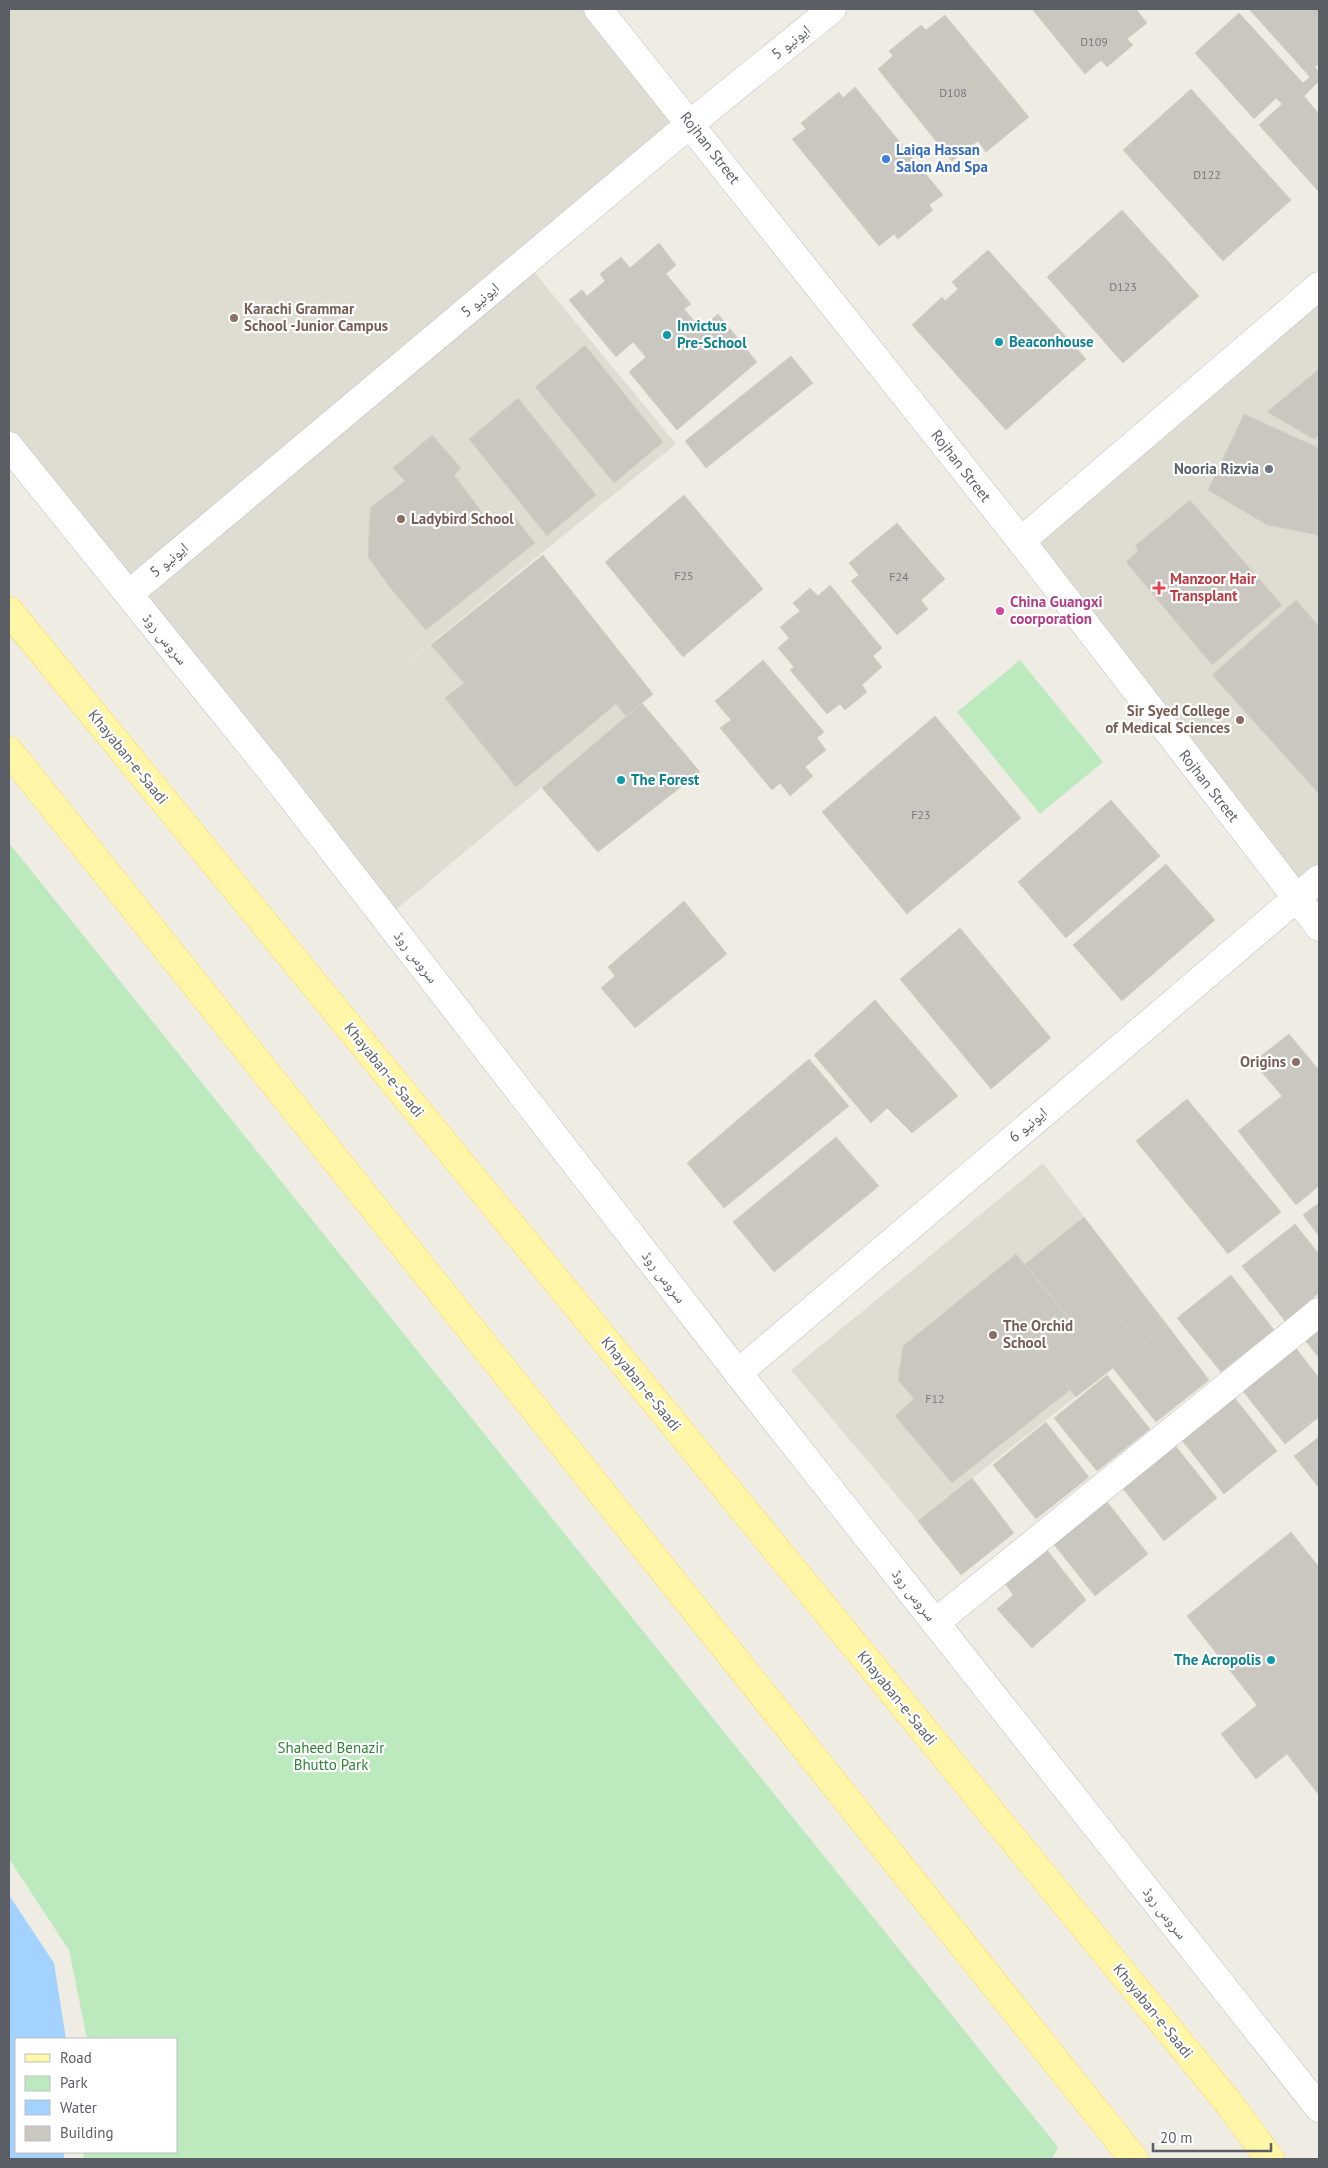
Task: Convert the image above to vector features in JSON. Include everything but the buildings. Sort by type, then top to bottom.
[{"type":"main road","name":"Khayaban-e-Saadi","points":[[9,611],[1215,2087],[1270,2159]]},
{"type":"main road","points":[[9,751],[1129,2157]]},
{"type":"street","name":"Rojhan Street","points":[[598,9],[1021,542],[1319,927]]},
{"type":"street","name":"ایونیو 5","points":[[129,594],[690,124],[832,9]]},
{"type":"street","points":[[1021,542],[1319,286]]},
{"type":"street","name":"سروس روڈ","points":[[9,446],[278,779],[738,1373],[1319,2108]]},
{"type":"street","name":"ایونیو 6","points":[[738,1373],[1319,879]]},
{"type":"street","points":[[935,1623],[1319,1312]]},
{"type":"shaded area","points":[[9,9],[598,9],[690,124],[526,262],[676,444],[387,679],[543,555],[653,694],[386,918],[9,450]]},
{"type":"shaded area","name":"Sir Syed College of Medical Sciences","points":[[1319,286],[1319,898],[1309,906],[1032,533]]},
{"type":"shaded area","name":"The Orchid School","points":[[1043,1163],[1167,1325],[918,1521],[791,1370]]},
{"type":"green space","points":[[1020,660],[1103,762],[1040,814],[957,712]]},
{"type":"green space","name":"Shaheed Benazir Bhutto Park","points":[[9,843],[1058,2147],[1052,2159],[83,2159],[84,2153],[178,2153],[178,2038],[87,2038],[69,1950],[9,1859]]},
{"type":"water","points":[[9,1895],[54,1963],[66,2038],[15,2038],[15,2153],[64,2153],[64,2159],[9,2159]]},
{"type":"place","name":"Laiqa Hassan Salon And Spa","points":[[886,159]]},
{"type":"place","name":"Karachi Grammar School -Junior Campus","points":[[234,318]]},
{"type":"place","name":"Invictus Pre-School","points":[[667,335]]},
{"type":"place","name":"Beaconhouse","points":[[999,342]]},
{"type":"place","name":"Nooria Rizvia","points":[[1269,469]]},
{"type":"place","name":"Ladybird School","points":[[401,519]]},
{"type":"place","name":"Manzoor Hair Transplant","points":[[1159,588]]},
{"type":"place","name":"China Guangxi coorporation","points":[[1000,611]]},
{"type":"place","name":"Sir Syed College of Medical Sciences","points":[[1240,720]]},
{"type":"place","name":"The Forest","points":[[621,780]]},
{"type":"place","name":"Origins","points":[[1296,1062]]},
{"type":"place","name":"The Orchid School","points":[[993,1335]]},
{"type":"place","name":"The Acropolis","points":[[1271,1660]]}]
